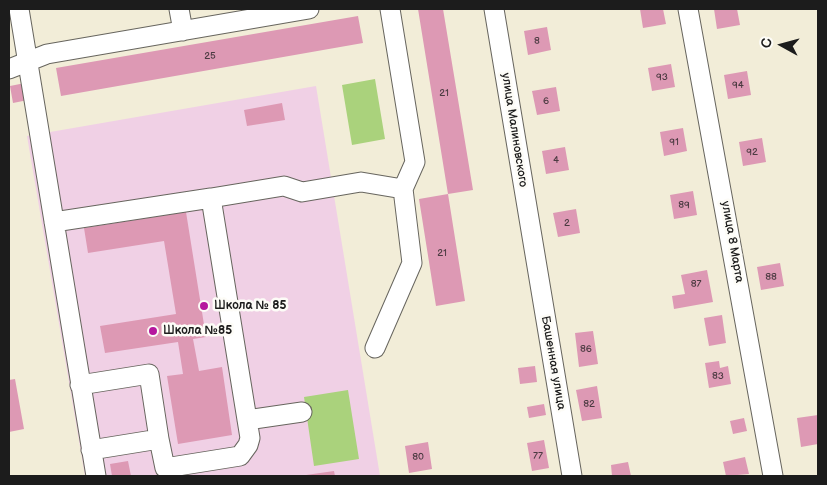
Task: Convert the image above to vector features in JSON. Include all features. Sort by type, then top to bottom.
[{"type":"street","points":[[19,9],[16,38],[27,62],[96,476]]},
{"type":"street","points":[[179,9],[183,31]]},
{"type":"street","points":[[9,69],[47,54],[309,9]]},
{"type":"street","points":[[375,348],[412,263],[403,189],[414,162],[390,9]]},
{"type":"street","name":"улица Малиновского","points":[[494,9],[534,250]]},
{"type":"street","name":"улица 8 Марта","points":[[688,9],[773,476]]},
{"type":"street","points":[[54,222],[284,186],[302,192],[361,182],[403,189]]},
{"type":"street","points":[[80,385],[149,374],[164,468],[240,456],[248,445],[250,438],[212,198]]},
{"type":"street","name":"Башенная улица","points":[[534,250],[572,476]]},
{"type":"street","points":[[247,420],[302,412]]},
{"type":"street","points":[[91,450],[160,439]]},
{"type":"shaded area","name":"Школа № 85","points":[[316,86],[380,476],[85,476],[27,136]]},
{"type":"green space","points":[[375,79],[385,139],[352,145],[342,85]]},
{"type":"green space","points":[[348,390],[359,459],[314,466],[304,397]]},
{"type":"building","points":[[418,9],[443,9],[473,190],[448,194]]},
{"type":"building","points":[[640,9],[663,9],[666,24],[643,28]]},
{"type":"building","points":[[714,9],[737,9],[740,25],[717,29]]},
{"type":"building","points":[[358,16],[363,43],[61,96],[56,68]]},
{"type":"building","points":[[547,27],[551,50],[528,55],[524,31]]},
{"type":"building","points":[[671,64],[675,87],[652,91],[648,68]]},
{"type":"building","points":[[747,71],[751,95],[728,99],[724,75]]},
{"type":"building","points":[[25,83],[28,100],[13,103],[10,86]]},
{"type":"building","points":[[556,87],[560,111],[537,115],[532,91]]},
{"type":"building","points":[[282,103],[285,120],[247,126],[244,110]]},
{"type":"building","points":[[683,128],[687,151],[664,156],[660,132]]},
{"type":"building","points":[[762,138],[766,162],[743,166],[739,142]]},
{"type":"building","points":[[565,147],[569,170],[546,174],[542,151]]},
{"type":"building","points":[[693,191],[697,215],[674,219],[670,195]]},
{"type":"building","points":[[448,194],[465,301],[436,306],[419,199]]},
{"type":"building","points":[[576,209],[580,233],[558,237],[553,213]]},
{"type":"building","name":"Школа №85","points":[[186,212],[206,337],[193,339],[199,371],[222,367],[232,435],[178,444],[167,376],[183,374],[178,342],[105,353],[100,326],[176,314],[164,241],[88,253],[84,228]]},
{"type":"building","points":[[780,263],[784,286],[761,290],[757,267]]},
{"type":"building","points":[[707,270],[713,302],[674,309],[672,296],[685,294],[681,275]]},
{"type":"building","points":[[722,315],[726,343],[709,346],[704,318]]},
{"type":"building","points":[[593,331],[598,364],[579,367],[575,333]]},
{"type":"building","points":[[719,361],[720,368],[728,366],[731,384],[709,388],[705,363]]},
{"type":"building","points":[[535,366],[537,382],[520,384],[518,368]]},
{"type":"building","points":[[15,379],[24,429],[9,432],[9,380]]},
{"type":"building","points":[[597,386],[602,418],[582,421],[576,390]]},
{"type":"building","points":[[544,404],[546,415],[529,418],[527,407]]},
{"type":"building","points":[[818,415],[818,444],[801,447],[797,418]]},
{"type":"building","points":[[744,418],[747,431],[733,434],[730,421]]},
{"type":"building","points":[[544,440],[549,468],[532,471],[527,443]]},
{"type":"building","points":[[428,442],[432,469],[409,473],[405,446]]},
{"type":"building","points":[[745,457],[749,474],[726,476],[723,462]]},
{"type":"building","points":[[128,461],[131,476],[112,476],[110,464]]},
{"type":"building","points":[[628,462],[631,476],[612,476],[611,465]]},
{"type":"building","points":[[334,471],[335,476],[306,476],[306,475]]},
{"type":"place","name":"Школа № 85","points":[[204,306]]},
{"type":"place","name":"Школа №85","points":[[153,331]]}]
